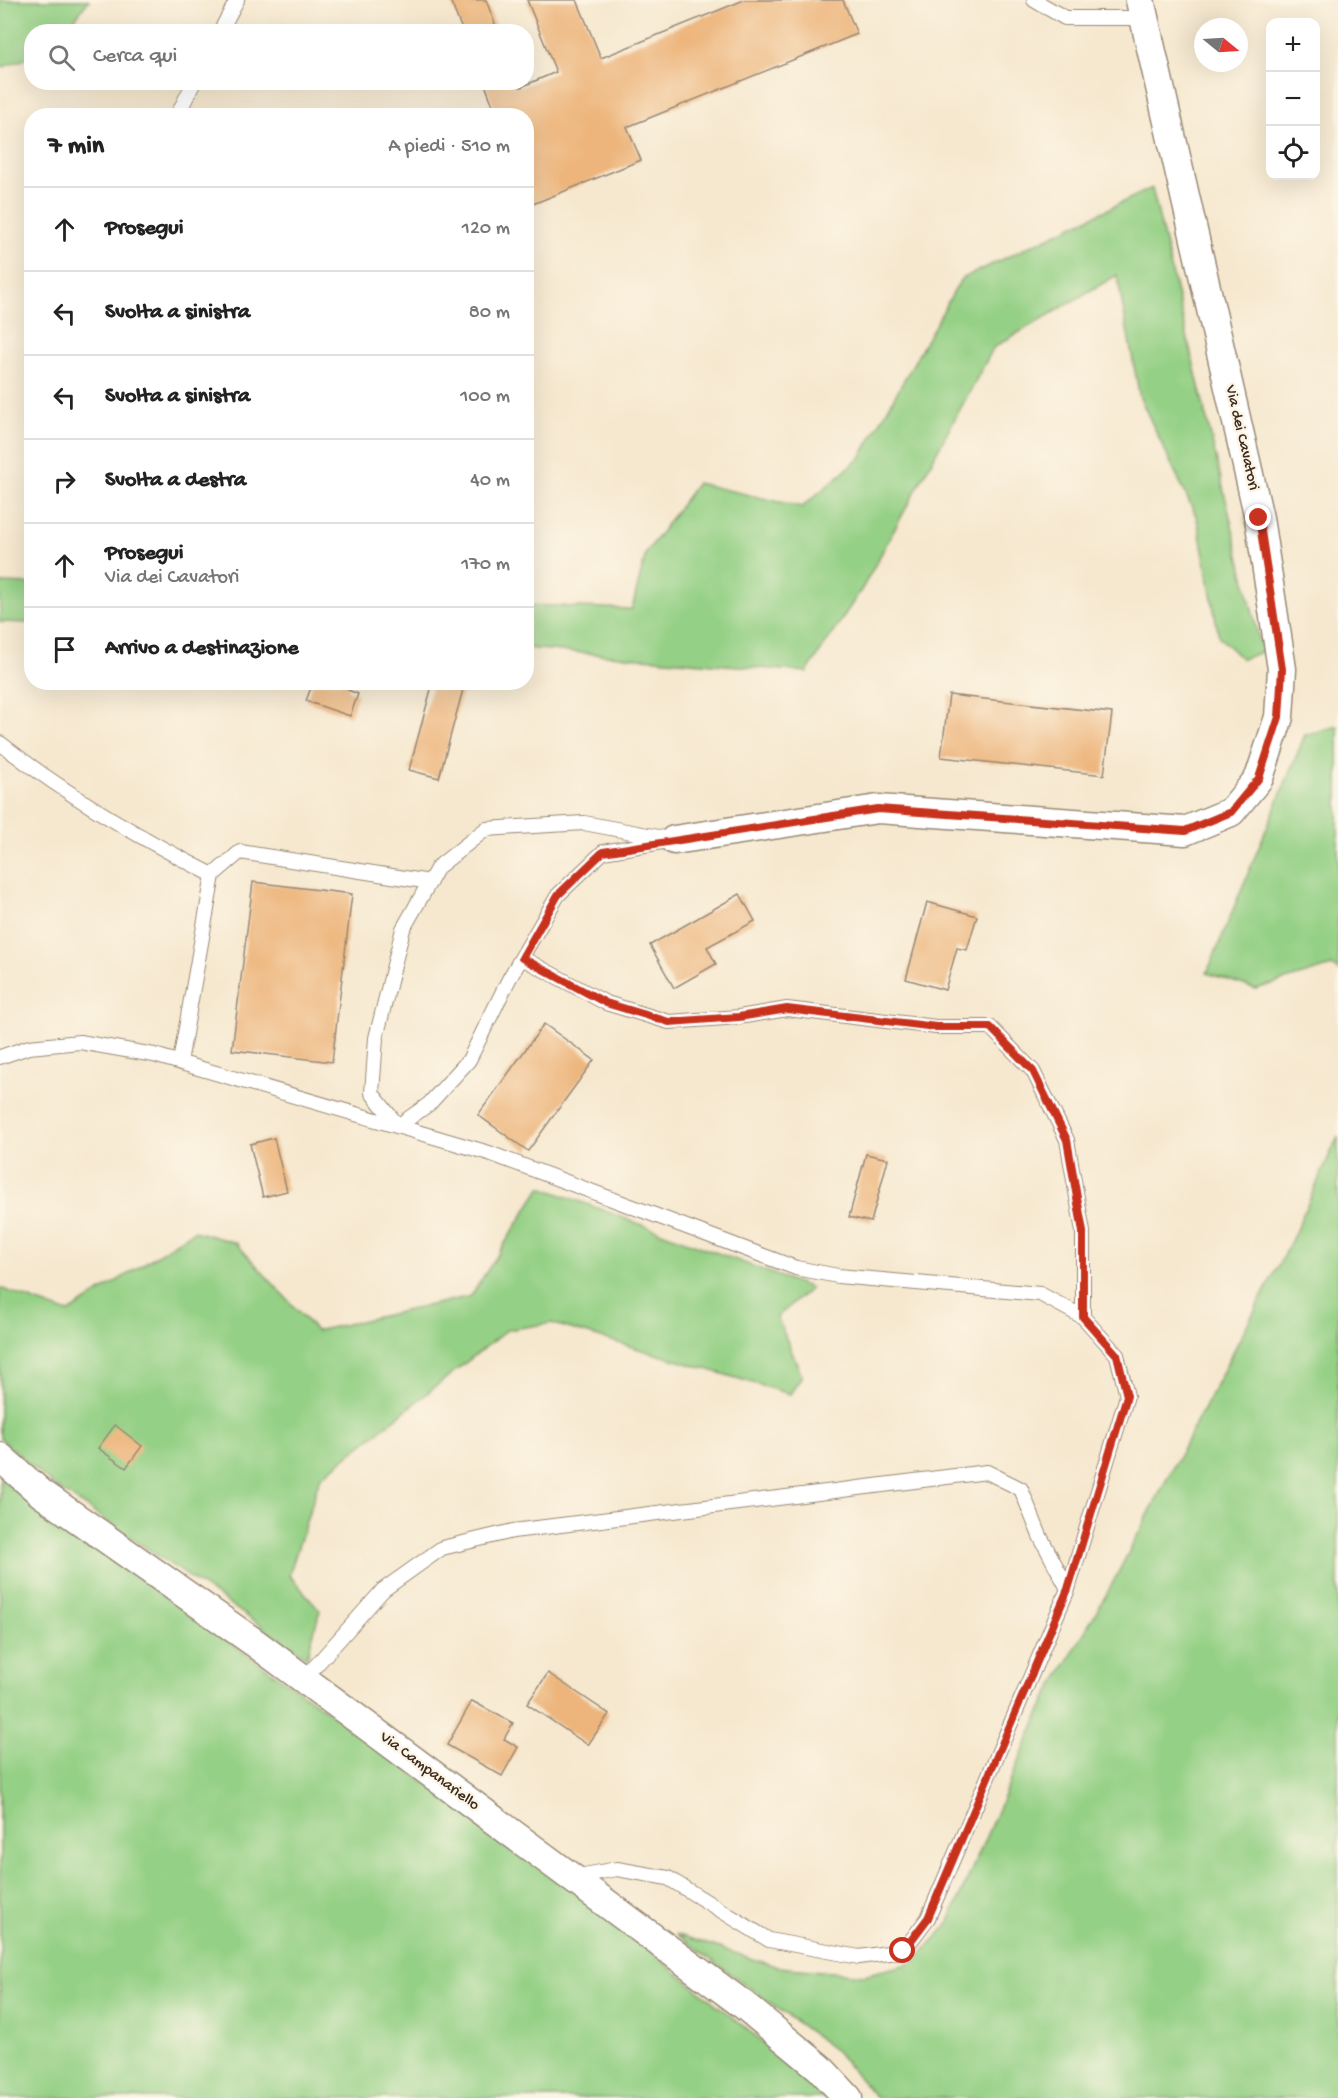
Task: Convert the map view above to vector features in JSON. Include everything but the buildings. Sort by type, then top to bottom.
[{"type":"street","name":"Via dei Cavatori","points":[[674,840],[878,809],[1185,831],[1231,812],[1259,778],[1279,717],[1282,669],[1259,518],[1141,9]]},
{"type":"street","name":"Via Campanariello","points":[[0,1458],[40,1492],[304,1679],[745,2006],[820,2068],[849,2098]]},
{"type":"lane","points":[[224,24],[237,0]]},
{"type":"lane","points":[[1034,0],[1065,18],[1141,9]]},
{"type":"lane","points":[[181,108],[190,90]]},
{"type":"lane","points":[[0,743],[43,776],[149,842],[213,875]]},
{"type":"lane","points":[[398,1126],[372,1093],[376,1038],[403,930],[438,867],[486,829],[584,823],[674,840]]},
{"type":"lane","points":[[398,1126],[429,1104],[469,1060],[509,979],[558,895],[603,852],[674,840]]},
{"type":"lane","points":[[180,1062],[213,875],[240,852],[430,882]]},
{"type":"lane","points":[[522,958],[606,1003],[669,1022],[739,1017],[787,1009],[936,1027],[990,1027],[1033,1071],[1067,1140],[1083,1232],[1083,1317]]},
{"type":"lane","points":[[0,1058],[29,1047],[80,1042],[154,1055],[489,1153],[796,1268],[838,1276],[1040,1294],[1083,1317],[1117,1355],[1127,1396],[1068,1589],[928,1918],[903,1951],[859,1957],[769,1940],[668,1878],[617,1869],[571,1878]]},
{"type":"lane","points":[[304,1679],[383,1590],[442,1548],[513,1531],[987,1472],[1021,1489],[1040,1536],[1068,1589]]},
{"type":"green space","points":[[0,0],[89,0],[71,24],[24,24],[24,59],[0,68]]},
{"type":"green space","points":[[1152,188],[1262,652],[1242,659],[1219,637],[1197,518],[1140,398],[1117,275],[994,347],[863,587],[807,672],[534,649],[534,605],[632,609],[646,553],[697,483],[802,507],[860,458],[961,279]]},
{"type":"green space","points":[[0,583],[24,584],[24,623],[0,622]]},
{"type":"green space","points":[[1338,726],[1338,971],[1332,966],[1256,989],[1207,973],[1305,735]]},
{"type":"green space","points":[[1338,1136],[1338,2098],[876,2098],[836,2051],[676,1934],[778,1967],[864,1975],[912,1963],[947,1926],[1046,1699],[1110,1588],[1292,1239]]},
{"type":"green space","points":[[541,1187],[811,1288],[777,1317],[802,1376],[790,1394],[551,1323],[507,1330],[320,1478],[289,1575],[320,1610],[307,1657],[52,1484],[0,1438],[0,1288],[68,1313],[194,1231],[236,1243],[316,1331],[471,1296]]},
{"type":"green space","points":[[0,1478],[69,1530],[318,1704],[605,1915],[793,2066],[827,2098],[0,2098]]},
{"type":"route","points":[[903,1951],[928,1918],[1068,1589],[1127,1396],[1117,1355],[1083,1317],[1083,1232],[1067,1140],[1033,1071],[990,1027],[936,1027],[787,1009],[739,1017],[669,1022],[606,1003],[522,958],[558,895],[603,852],[878,809],[1185,831],[1231,812],[1259,778],[1279,717],[1282,669],[1259,518]]}]
